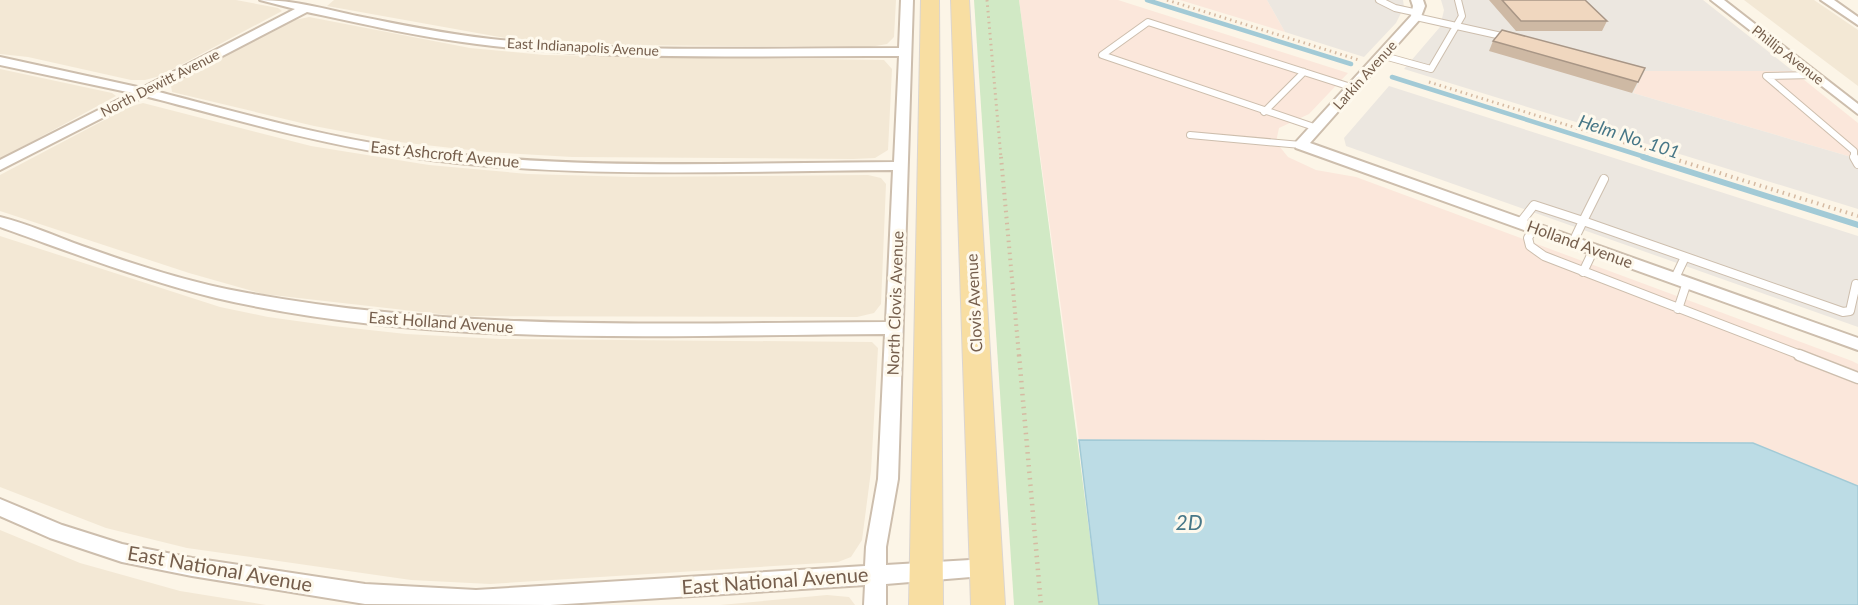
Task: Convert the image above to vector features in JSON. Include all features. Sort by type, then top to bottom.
[{"type":"main road","points":[[926,605],[930,0]]},
{"type":"main road","name":"Clovis Avenue","points":[[960,0],[988,605]]},
{"type":"street","name":"East Indianapolis Avenue","points":[[266,0],[463,39],[543,47],[652,51],[905,52]]},
{"type":"street","name":"North Dewitt Avenue","points":[[0,166],[321,0]]},
{"type":"street","name":"North Clovis Avenue","points":[[875,605],[874,574],[888,479],[907,0]]},
{"type":"street","name":"Phillip Avenue","points":[[1717,0],[1858,110]]},
{"type":"street","points":[[1827,0],[1858,22]]},
{"type":"street","name":"Larkin Avenue","points":[[1302,145],[1380,60],[1417,10]]},
{"type":"street","name":"East Ashcroft Avenue","points":[[0,61],[73,74],[350,144],[455,158],[625,166],[900,166]]},
{"type":"street","name":"Holland Avenue","points":[[1302,145],[1858,344]]},
{"type":"street","name":"East Holland Avenue","points":[[0,222],[182,283],[246,299],[346,314],[503,328],[895,328]]},
{"type":"street","name":"East National Avenue","points":[[0,507],[57,532],[123,553],[192,567],[365,594],[476,600],[987,568]]},
{"type":"lane","points":[[1379,0],[1395,8],[1417,10],[1458,27],[1511,38]]},
{"type":"lane","points":[[1380,60],[1431,69],[1458,27],[1462,16],[1458,0]]},
{"type":"lane","points":[[1317,128],[1264,112],[1102,55],[1148,22],[1354,88]]},
{"type":"lane","points":[[1264,112],[1304,72]]},
{"type":"lane","points":[[1814,75],[1766,76],[1856,151],[1854,159],[1858,164]]},
{"type":"lane","points":[[1191,135],[1302,145]]},
{"type":"lane","points":[[1573,242],[1604,178]]},
{"type":"lane","points":[[1856,284],[1855,306],[1850,311],[1843,312],[1533,205],[1527,225],[1528,238],[1533,251],[1858,377]]},
{"type":"lane","points":[[1583,272],[1594,249]]},
{"type":"lane","points":[[1678,309],[1685,257]]},
{"type":"path","points":[[987,0],[1041,605]]},
{"type":"path","points":[[1167,0],[1380,60]]},
{"type":"path","points":[[1420,79],[1858,216]]},
{"type":"shaded area","points":[[0,0],[236,0],[278,8],[282,11],[160,76],[145,80],[131,80],[28,57],[0,54]]},
{"type":"shaded area","points":[[334,0],[896,0],[894,37],[887,44],[870,47],[621,45],[505,38],[327,6]]},
{"type":"shaded area","points":[[1019,0],[1118,0],[1348,73],[1309,114],[1279,128],[1276,142],[1288,157],[1316,170],[1356,177],[1858,364],[1858,486],[1752,443],[1079,440]]},
{"type":"shaded area","points":[[1180,0],[1267,0],[1285,32]]},
{"type":"shaded area","points":[[1267,0],[1403,0],[1404,7],[1396,23],[1364,57],[1285,32]]},
{"type":"shaded area","points":[[1441,0],[1703,0],[1793,71],[1645,71],[1633,93],[1858,159],[1858,209],[1404,69],[1440,27],[1444,10]]},
{"type":"shaded area","points":[[1744,0],[1814,0],[1858,30],[1858,86]]},
{"type":"shaded area","points":[[309,17],[470,48],[544,55],[884,60],[892,69],[888,150],[875,158],[853,159],[572,157],[487,152],[399,142],[314,126],[172,92],[171,86],[178,80],[295,20]]},
{"type":"shaded area","points":[[0,69],[112,93],[116,96],[0,159]]},
{"type":"shaded area","points":[[1644,71],[1793,71],[1858,123],[1858,159],[1633,93]]},
{"type":"shaded area","points":[[1389,86],[1858,236],[1858,327],[1346,146],[1344,138]]},
{"type":"shaded area","points":[[143,103],[311,146],[429,165],[528,174],[632,177],[868,175],[881,178],[886,184],[881,304],[874,313],[857,317],[457,316],[263,294],[189,273],[0,211],[0,175],[129,107]]},
{"type":"shaded area","points":[[0,236],[220,307],[268,317],[333,326],[406,334],[500,339],[872,342],[878,348],[871,471],[862,540],[851,557],[838,562],[490,584],[411,580],[187,548],[106,528],[0,487]]},
{"type":"shaded area","points":[[0,530],[80,563],[180,591],[266,605],[0,605]]},
{"type":"shaded area","points":[[827,595],[849,597],[855,605],[720,605]]},
{"type":"green space","points":[[974,0],[1019,0],[1099,605],[1014,605]]},
{"type":"water","name":"2D","points":[[1079,440],[1753,443],[1858,486],[1858,605],[1099,605]]},
{"type":"building","points":[[1502,0],[1585,0],[1607,21],[1521,21]]},
{"type":"building","points":[[1502,30],[1645,68],[1638,82],[1493,41]]},
{"type":"waterway","name":"Helm No. 101","points":[[1147,0],[1351,64]]},
{"type":"waterway","name":"Helm No. 101","points":[[1392,77],[1648,158]]},
{"type":"waterway","name":"Helm No. 101","points":[[1643,157],[1858,225]]}]
